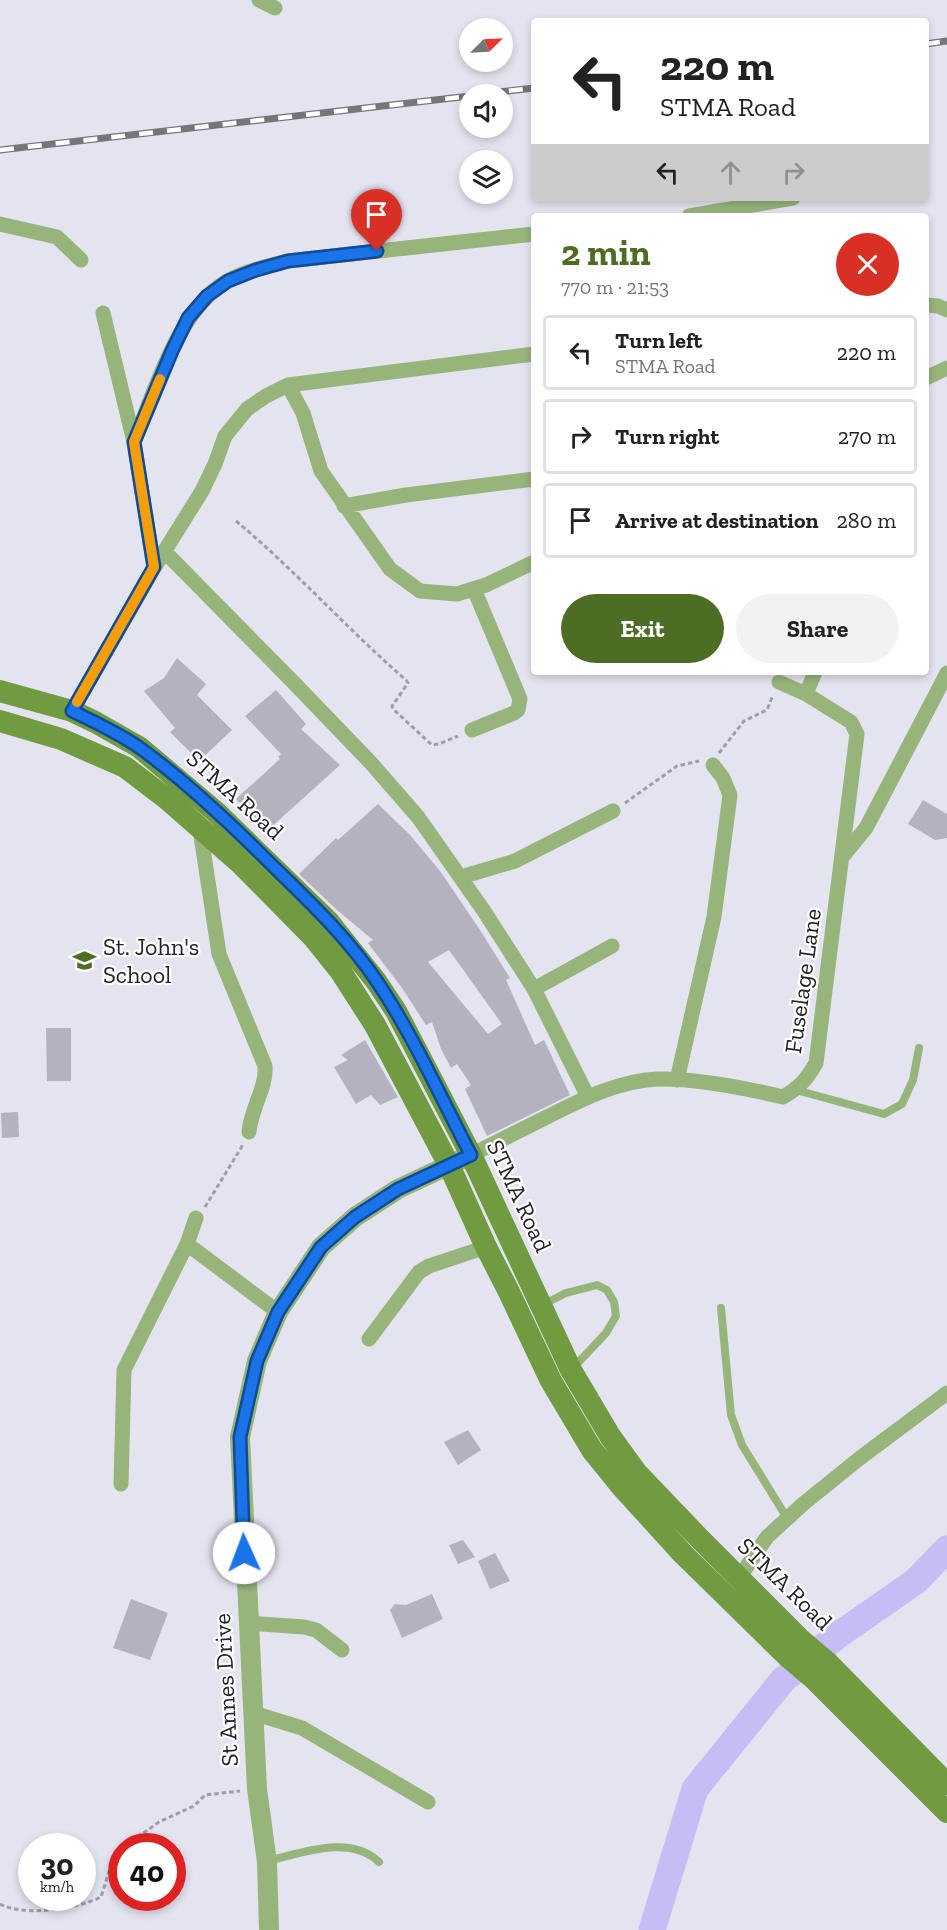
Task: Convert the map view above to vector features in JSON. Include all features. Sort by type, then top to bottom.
[{"type":"main road","name":"STMA Road","points":[[0,691],[72,711],[139,747],[254,847],[329,922],[376,981],[396,1011],[471,1155],[571,1370],[610,1436],[636,1472],[739,1578],[794,1647]]},
{"type":"main road","name":"STMA Road","points":[[0,722],[61,739],[125,767],[167,799],[241,864],[313,937],[341,972],[375,1024],[449,1165],[551,1381],[592,1450],[662,1532],[947,1784]]},
{"type":"main road","name":"STMA Road","points":[[820,1670],[947,1812]]},
{"type":"street","points":[[259,0],[275,8]]},
{"type":"street","points":[[706,213],[776,201]]},
{"type":"street","points":[[0,224],[57,237],[81,260]]},
{"type":"street","points":[[134,442],[188,318],[207,296],[228,281],[288,261],[531,234]]},
{"type":"street","points":[[929,305],[947,310]]},
{"type":"street","points":[[103,313],[134,442],[154,567]]},
{"type":"street","points":[[72,711],[154,567],[202,491],[225,436],[247,409],[288,385],[531,354]]},
{"type":"street","points":[[929,377],[947,368]]},
{"type":"street","points":[[288,385],[303,413],[321,471],[390,569],[420,591],[457,594],[486,585],[531,563]]},
{"type":"street","points":[[344,506],[406,495],[531,479]]},
{"type":"street","points":[[165,552],[371,763],[418,817],[461,877],[534,989],[588,1097]]},
{"type":"street","points":[[472,730],[514,713],[520,705],[520,699],[474,589]]},
{"type":"street","points":[[843,856],[866,828],[947,673]]},
{"type":"street","points":[[806,694],[814,675]]},
{"type":"street","name":"Fuselage Lane","points":[[471,1155],[588,1097],[621,1085],[656,1079],[677,1080],[742,1087],[783,1097],[796,1090],[807,1080],[816,1063],[857,734],[851,722],[806,694],[779,682]]},
{"type":"street","points":[[677,1080],[714,917],[729,804],[730,795],[723,778],[713,765]]},
{"type":"street","points":[[461,877],[515,861],[613,811]]},
{"type":"street","points":[[200,829],[219,954],[265,1066],[266,1077],[252,1110],[249,1132]]},
{"type":"street","points":[[534,989],[612,946]]},
{"type":"street","name":"St Annes Drive","points":[[269,1930],[267,1862],[257,1789],[252,1713],[240,1437],[257,1361],[278,1312],[321,1247],[355,1217],[398,1189],[471,1155]]},
{"type":"street","points":[[122,1484],[124,1370],[187,1244],[196,1218]]},
{"type":"street","points":[[187,1244],[278,1312]]},
{"type":"street","points":[[369,1339],[419,1272],[429,1266],[486,1247]]},
{"type":"street","points":[[739,1578],[766,1537],[787,1518],[860,1458],[947,1393]]},
{"type":"street","points":[[247,1623],[316,1630],[342,1650]]},
{"type":"street","points":[[252,1713],[302,1728],[323,1738],[428,1802]]},
{"type":"lane","points":[[796,1090],[884,1114],[902,1104],[913,1080],[919,1048]]},
{"type":"lane","points":[[541,1305],[566,1293],[597,1285],[608,1290],[614,1302],[616,1316],[606,1332],[571,1370]]},
{"type":"lane","points":[[721,1308],[731,1415],[742,1445],[787,1518]]},
{"type":"lane","points":[[267,1862],[319,1849],[343,1847],[359,1850],[379,1862]]},
{"type":"path","points":[[236,521],[269,549],[366,645],[406,680],[408,683],[392,706],[393,709],[432,745],[472,730]]},
{"type":"path","points":[[613,811],[677,766],[697,761],[713,765],[723,746],[744,721],[767,710],[779,682]]},
{"type":"path","points":[[196,1218],[249,1132]]},
{"type":"path","points":[[144,1833],[159,1822],[194,1806],[205,1795],[257,1789]]},
{"type":"path","points":[[0,1904],[6,1907],[35,1910],[88,1904],[101,1897],[108,1875]]},
{"type":"building","points":[[177,658],[206,684],[197,695],[232,730],[199,761],[170,732],[175,728],[144,691],[164,678]]},
{"type":"building","points":[[276,690],[306,724],[301,729],[340,765],[268,830],[236,799],[280,759],[278,757],[281,754],[245,716]]},
{"type":"building","points":[[923,800],[947,814],[947,838],[935,840],[908,824]]},
{"type":"building","points":[[378,804],[410,835],[440,871],[510,978],[506,980],[535,1045],[544,1040],[570,1095],[487,1136],[465,1089],[471,1085],[457,1064],[451,1068],[441,1049],[432,1022],[426,1025],[368,943],[373,940],[299,874],[336,838],[338,840]],"holes":[[[449,950],[502,1024],[488,1034],[428,962]]]},
{"type":"building","points":[[46,1028],[71,1028],[71,1081],[47,1081]]},
{"type":"building","points":[[365,1040],[398,1097],[380,1105],[371,1095],[356,1104],[334,1067],[348,1060],[341,1055]]},
{"type":"building","points":[[18,1112],[19,1137],[2,1138],[1,1113]]},
{"type":"building","points":[[468,1430],[481,1450],[458,1465],[444,1442]]},
{"type":"building","points":[[463,1540],[475,1557],[458,1564],[449,1545]]},
{"type":"building","points":[[495,1553],[510,1581],[490,1589],[478,1561]]},
{"type":"building","points":[[432,1594],[443,1619],[402,1638],[390,1610],[395,1604],[406,1605]]},
{"type":"building","points":[[131,1599],[168,1613],[150,1660],[113,1648]]},
{"type":"waterway","points":[[652,1930],[695,1789],[783,1680],[837,1636],[916,1581],[947,1549]]},
{"type":"railway","points":[[929,44],[947,41]]},
{"type":"railway","points":[[513,90],[531,88]]},
{"type":"railway","points":[[0,150],[459,97]]},
{"type":"slow traffic","points":[[77,702],[154,567],[144,516],[134,442],[160,379]]},
{"type":"place","name":"St. John's School","points":[[85,961]]},
{"type":"route","points":[[244,1553],[240,1437],[257,1361],[278,1312],[321,1247],[355,1217],[398,1189],[471,1155],[396,1011],[358,957],[329,922],[254,847],[183,783],[139,747],[72,711],[154,567],[144,516],[134,442],[188,318],[207,296],[228,281],[256,270],[288,261],[377,251]]}]
